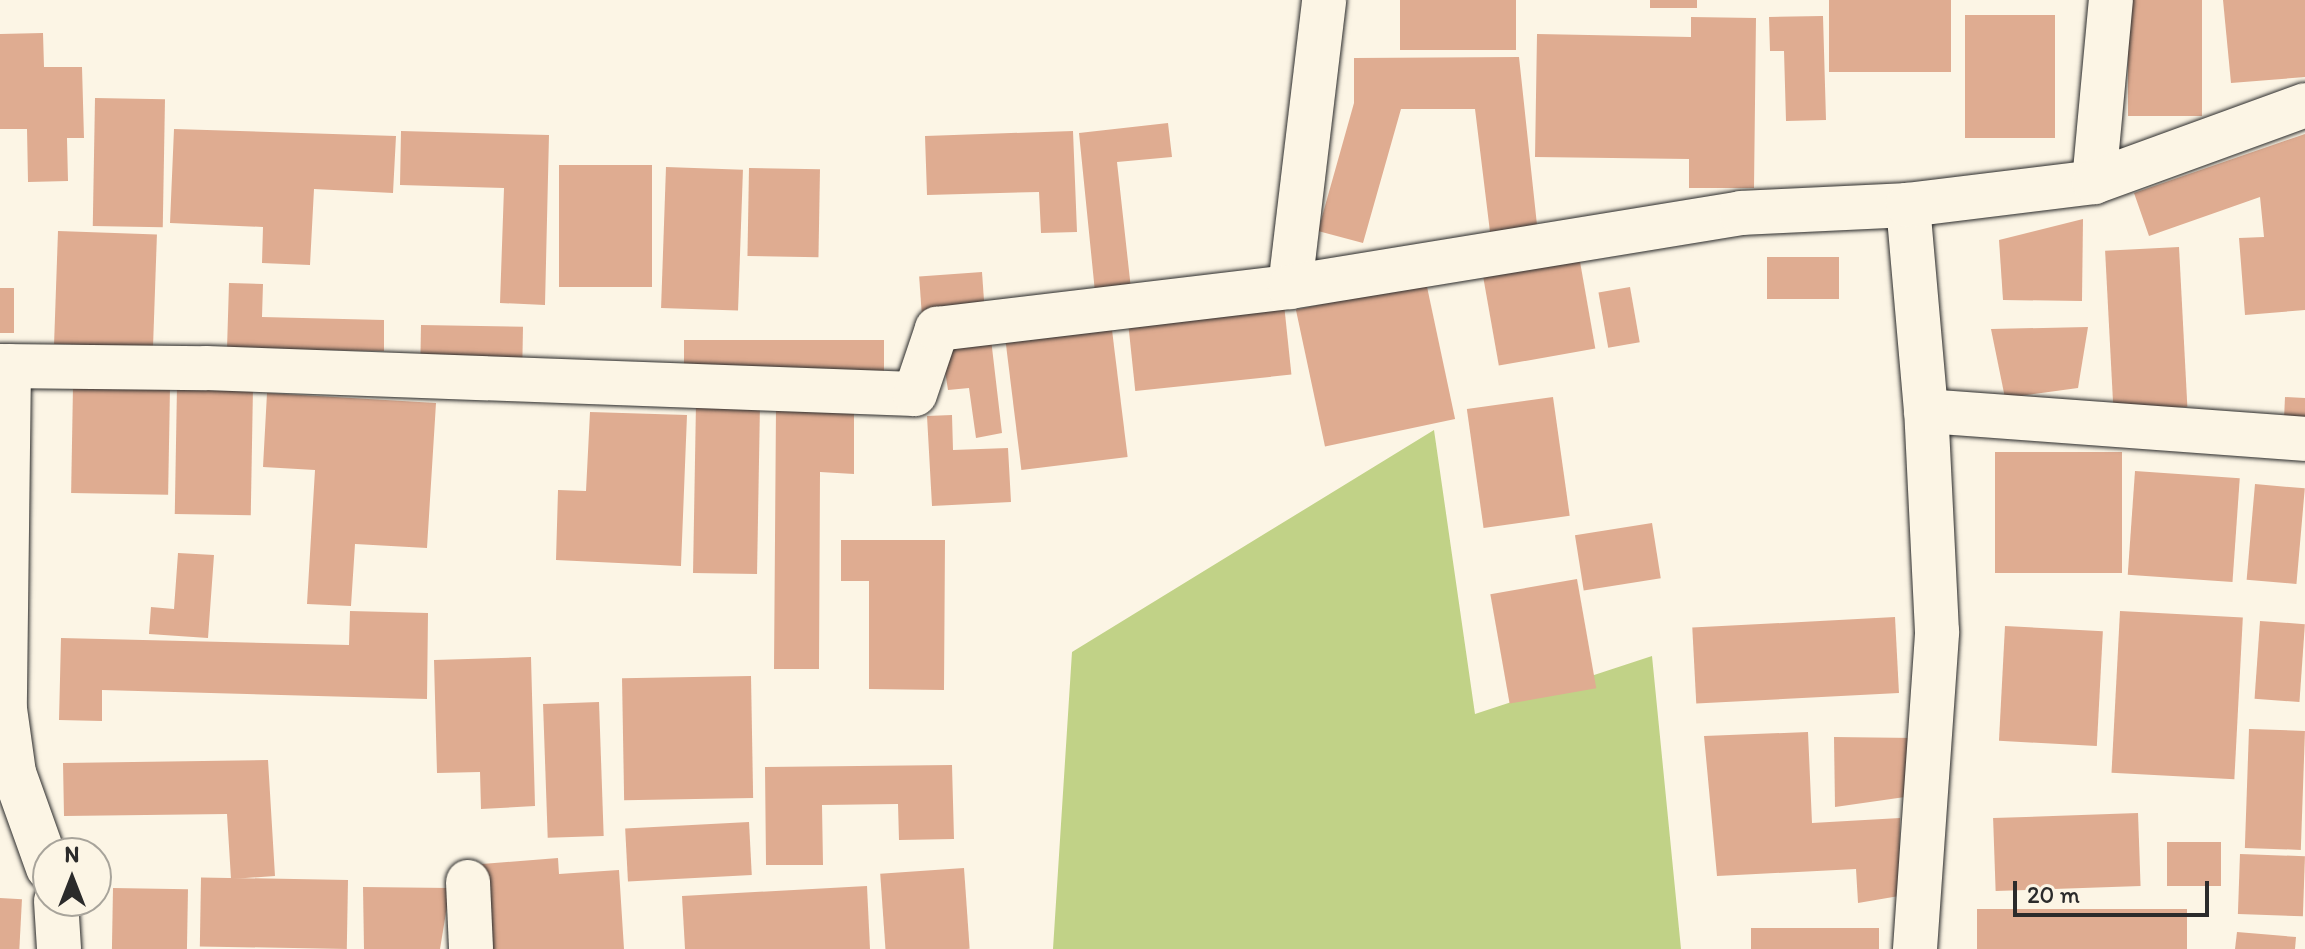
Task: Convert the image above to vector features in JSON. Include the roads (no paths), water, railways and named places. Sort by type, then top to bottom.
[{"type":"street","points":[[1290,287],[1324,0]]},
{"type":"street","points":[[2094,182],[2111,0]]},
{"type":"street","points":[[37,837],[14,773],[5,709],[4,366],[915,394],[937,329],[1290,287],[1741,213],[1908,205],[2094,182],[2305,105]]},
{"type":"street","points":[[1908,205],[1926,411],[1937,632],[1915,949]]},
{"type":"street","points":[[1926,411],[2305,439]]},
{"type":"street","points":[[468,882],[471,949]]},
{"type":"street","points":[[57,917],[59,949]]}]
